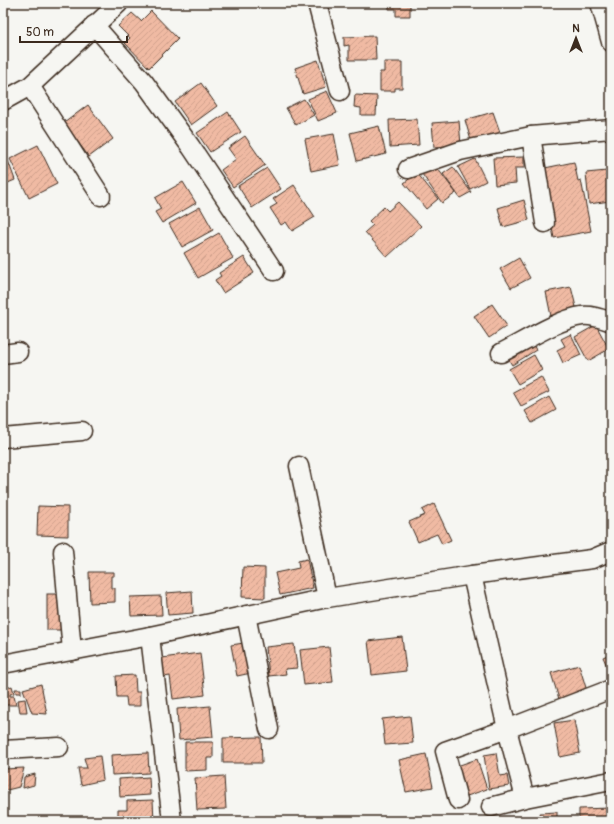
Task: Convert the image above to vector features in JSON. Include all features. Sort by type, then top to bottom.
[{"type":"street","points":[[3,101],[30,86],[119,3]]},
{"type":"street","points":[[317,3],[340,91]]},
{"type":"street","points":[[600,3],[611,42]]},
{"type":"street","points":[[94,25],[144,82],[191,147],[274,271]]},
{"type":"street","points":[[30,86],[101,196]]},
{"type":"street","points":[[408,169],[460,151],[531,136],[611,129]]},
{"type":"street","points":[[531,136],[545,223]]},
{"type":"street","points":[[501,353],[558,324],[582,316],[595,317],[610,322]]},
{"type":"street","points":[[3,438],[82,431]]},
{"type":"street","points":[[299,466],[327,598]]},
{"type":"street","points":[[63,551],[72,651]]},
{"type":"street","points":[[3,664],[150,636],[327,598],[472,575],[592,559],[611,551]]},
{"type":"street","points":[[472,575],[507,729],[525,798]]},
{"type":"street","points":[[246,615],[269,729]]},
{"type":"street","points":[[150,636],[172,821]]},
{"type":"street","points":[[458,800],[445,751],[611,689]]},
{"type":"street","points":[[3,750],[59,747]]},
{"type":"street","points":[[491,807],[525,798],[611,781]]},
{"type":"building","points":[[389,3],[410,3],[410,16],[396,16],[396,9],[389,9]]},
{"type":"building","points":[[151,11],[178,39],[149,68],[125,43],[130,38],[118,26],[132,13],[141,21]]},
{"type":"building","points":[[375,36],[376,60],[349,60],[349,45],[344,46],[344,37]]},
{"type":"building","points":[[318,60],[326,87],[303,94],[295,68]]},
{"type":"building","points":[[384,62],[402,62],[402,88],[395,88],[395,91],[380,91],[380,72],[384,72]]},
{"type":"building","points":[[201,83],[217,106],[191,125],[175,102]]},
{"type":"building","points":[[327,91],[337,113],[318,121],[308,99]]},
{"type":"building","points":[[355,95],[377,96],[376,115],[361,115],[361,108],[354,107]]},
{"type":"building","points":[[304,99],[314,115],[296,125],[286,108]]},
{"type":"building","points":[[88,105],[113,139],[89,157],[64,123]]},
{"type":"building","points":[[228,112],[241,132],[210,152],[197,133]]},
{"type":"building","points":[[493,112],[501,135],[472,144],[465,120]]},
{"type":"building","points":[[417,119],[419,145],[390,147],[389,120]]},
{"type":"building","points":[[459,121],[461,145],[434,147],[432,123]]},
{"type":"building","points":[[379,126],[386,154],[357,161],[350,133]]},
{"type":"building","points":[[334,134],[340,165],[311,171],[305,139]]},
{"type":"building","points":[[245,136],[265,165],[233,187],[221,170],[236,159],[228,148]]},
{"type":"building","points":[[38,145],[57,184],[29,198],[10,159]]},
{"type":"building","points":[[6,155],[15,180],[3,185],[3,156]]},
{"type":"building","points":[[524,157],[524,168],[515,168],[516,183],[495,185],[493,158]]},
{"type":"building","points":[[475,159],[486,181],[470,189],[458,167]]},
{"type":"building","points":[[574,162],[578,181],[581,180],[591,231],[554,238],[540,169]]},
{"type":"building","points":[[435,165],[456,193],[442,203],[422,174]]},
{"type":"building","points":[[453,167],[471,192],[460,198],[443,174]]},
{"type":"building","points":[[267,168],[281,189],[252,208],[238,186]]},
{"type":"building","points":[[607,171],[610,201],[589,204],[586,173]]},
{"type":"building","points":[[417,173],[438,199],[426,209],[404,183]]},
{"type":"building","points":[[183,182],[196,203],[162,223],[155,212],[161,209],[155,198]]},
{"type":"building","points":[[294,185],[315,217],[292,231],[286,222],[281,225],[270,208],[277,204],[273,199]]},
{"type":"building","points":[[524,200],[529,220],[503,227],[498,208]]},
{"type":"building","points":[[398,202],[421,226],[387,257],[365,232],[373,225],[369,221],[384,207],[388,211]]},
{"type":"building","points":[[200,207],[213,230],[182,247],[169,224]]},
{"type":"building","points":[[219,233],[233,258],[198,278],[184,253]]},
{"type":"building","points":[[244,257],[254,273],[223,293],[215,280],[221,276],[219,273]]},
{"type":"building","points":[[519,258],[530,278],[511,288],[500,269]]},
{"type":"building","points":[[571,287],[578,315],[552,321],[546,292]]},
{"type":"building","points":[[492,304],[507,326],[489,338],[474,316]]},
{"type":"building","points":[[596,325],[609,349],[588,361],[575,337]]},
{"type":"building","points":[[571,334],[581,355],[563,363],[557,350],[565,346],[561,339]]},
{"type":"building","points":[[530,339],[536,350],[512,365],[505,354]]},
{"type":"building","points":[[534,355],[542,370],[518,384],[509,369]]},
{"type":"building","points":[[541,377],[549,392],[521,406],[513,392]]},
{"type":"building","points":[[549,397],[556,410],[532,423],[525,411]]},
{"type":"building","points":[[434,504],[451,540],[442,544],[437,534],[418,542],[409,522],[425,515],[422,510]]},
{"type":"building","points":[[38,506],[68,507],[68,536],[37,535]]},
{"type":"building","points":[[307,559],[313,588],[280,595],[275,573],[299,568],[298,561]]},
{"type":"building","points":[[243,567],[265,568],[265,598],[242,597]]},
{"type":"building","points":[[89,572],[114,572],[114,576],[111,576],[111,588],[115,588],[115,602],[90,603]]},
{"type":"building","points":[[192,591],[193,613],[168,615],[166,593]]},
{"type":"building","points":[[47,594],[64,594],[64,630],[47,630]]},
{"type":"building","points":[[161,596],[162,615],[131,616],[130,597]]},
{"type":"building","points":[[402,637],[406,671],[372,675],[368,641]]},
{"type":"building","points":[[250,642],[256,672],[237,676],[231,645]]},
{"type":"building","points":[[294,644],[297,668],[285,669],[286,674],[269,676],[266,647]]},
{"type":"building","points":[[329,647],[333,682],[304,685],[300,650]]},
{"type":"building","points":[[611,651],[611,670],[609,671],[603,657],[610,654],[608,652]]},
{"type":"building","points":[[200,653],[205,695],[173,699],[170,676],[164,677],[162,658]]},
{"type":"building","points":[[579,665],[587,691],[559,699],[551,673]]},
{"type":"building","points":[[135,675],[136,692],[140,692],[140,706],[127,706],[126,697],[117,697],[116,676]]},
{"type":"building","points":[[41,684],[47,714],[32,713],[23,689]]},
{"type":"building","points":[[12,686],[14,693],[10,694],[10,696],[14,696],[16,705],[3,705],[4,689]]},
{"type":"building","points":[[15,689],[21,689],[21,693],[16,693]]},
{"type":"building","points":[[25,699],[27,712],[20,712],[18,700]]},
{"type":"building","points":[[210,706],[213,737],[179,740],[177,709]]},
{"type":"building","points":[[410,716],[413,743],[385,745],[382,719]]},
{"type":"building","points":[[574,720],[580,753],[560,757],[554,723]]},
{"type":"building","points":[[261,737],[262,763],[223,763],[223,738]]},
{"type":"building","points":[[185,742],[213,742],[213,758],[207,758],[207,770],[185,771]]},
{"type":"building","points":[[148,753],[149,773],[112,775],[111,755]]},
{"type":"building","points":[[496,753],[500,776],[507,775],[509,786],[489,789],[484,755]]},
{"type":"building","points":[[426,754],[433,787],[406,792],[399,760]]},
{"type":"building","points":[[100,756],[103,780],[81,785],[78,768],[87,768],[84,758]]},
{"type":"building","points":[[477,759],[487,789],[467,796],[457,766]]},
{"type":"building","points":[[24,768],[19,787],[3,791],[3,769]]},
{"type":"building","points":[[35,774],[34,785],[23,788],[24,777]]},
{"type":"building","points":[[224,776],[226,809],[197,810],[195,778]]},
{"type":"building","points":[[149,777],[150,795],[120,797],[119,779]]},
{"type":"building","points":[[153,800],[154,821],[118,821],[118,810],[127,810],[127,801]]},
{"type":"building","points":[[611,808],[611,821],[579,821],[579,809]]},
{"type":"building","points":[[557,812],[557,818],[571,818],[571,821],[532,821],[541,820],[540,813]]}]
